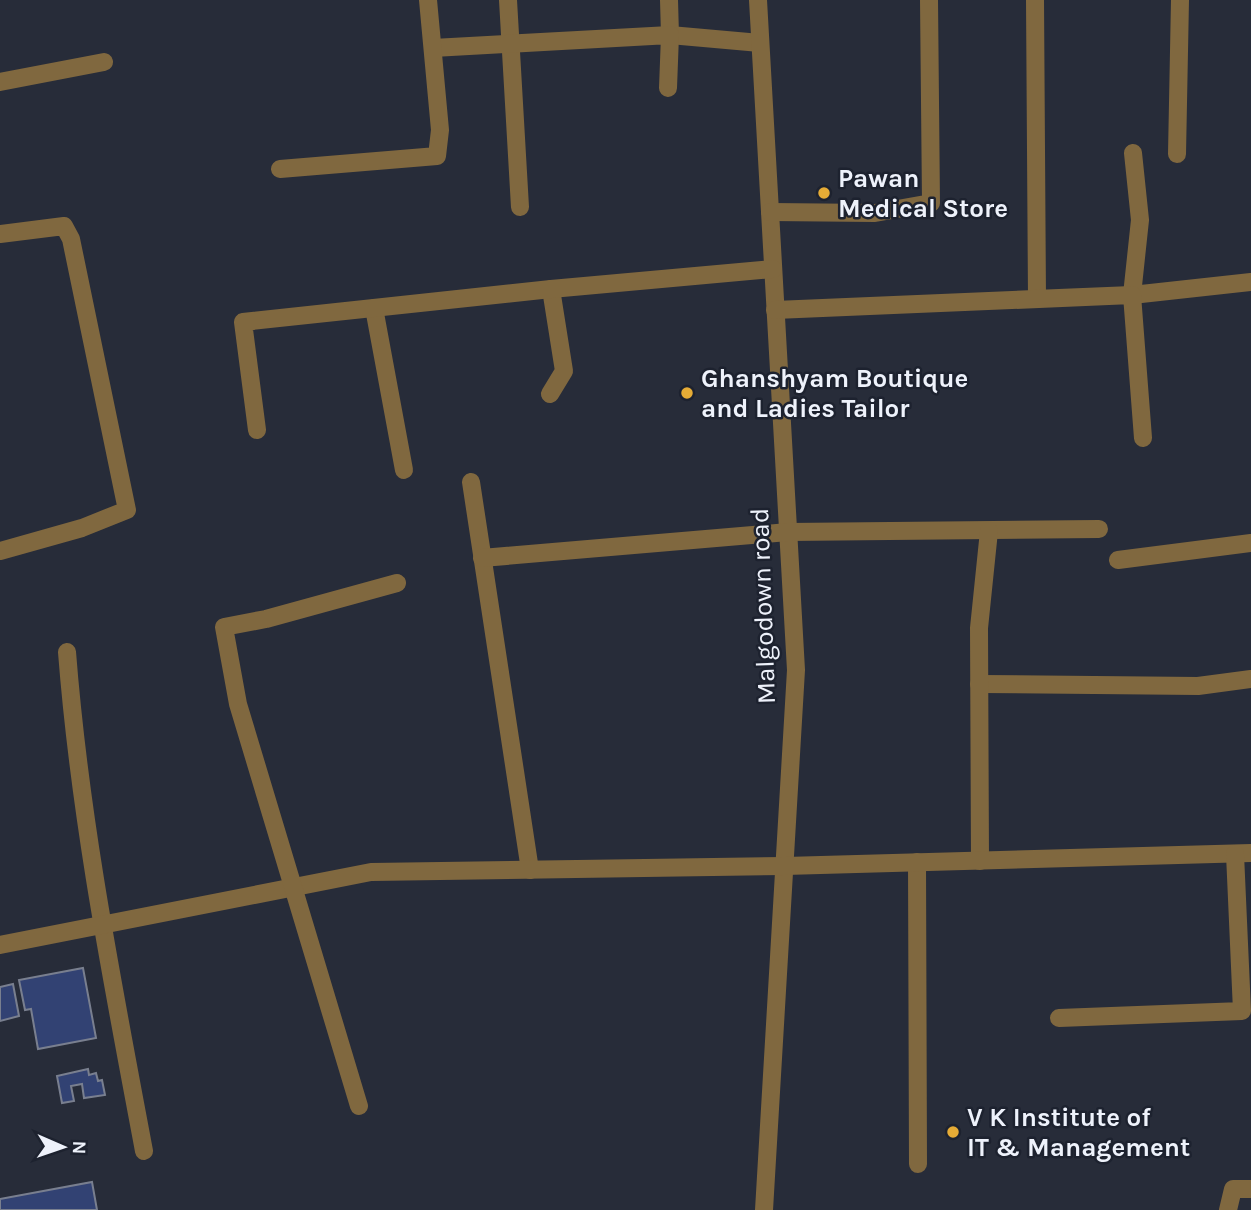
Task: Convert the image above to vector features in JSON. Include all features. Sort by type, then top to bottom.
[{"type":"street","points":[[280,169],[437,156],[440,130],[428,0]]},
{"type":"street","points":[[508,0],[520,207]]},
{"type":"street","points":[[668,88],[669,0]]},
{"type":"street","name":"Malgodown road","points":[[758,0],[796,670],[764,1210]]},
{"type":"street","points":[[770,212],[874,213],[931,203],[929,0]]},
{"type":"street","points":[[1035,0],[1037,299]]},
{"type":"street","points":[[1177,154],[1180,0]]},
{"type":"street","points":[[432,48],[670,35],[760,43]]},
{"type":"street","points":[[0,82],[104,62]]},
{"type":"street","points":[[1133,153],[1140,220],[1132,295],[1143,438]]},
{"type":"street","points":[[0,234],[64,226],[71,239],[127,510],[82,528],[0,551]]},
{"type":"street","points":[[257,430],[243,321],[773,269]]},
{"type":"street","points":[[775,310],[1132,295],[1251,282]]},
{"type":"street","points":[[550,394],[565,371],[551,289]]},
{"type":"street","points":[[374,308],[404,470]]},
{"type":"street","points":[[471,482],[530,870]]},
{"type":"street","points":[[482,558],[788,532],[1099,529]]},
{"type":"street","points":[[980,861],[979,628],[989,531]]},
{"type":"street","points":[[1118,560],[1251,543]]},
{"type":"street","points":[[359,1106],[238,704],[224,627],[266,620],[397,583]]},
{"type":"street","points":[[67,652],[73,729],[102,925],[144,1151]]},
{"type":"street","points":[[979,684],[1198,686],[1251,679]]},
{"type":"street","points":[[0,945],[371,872],[785,866],[1243,854],[1242,1011],[1059,1018]]},
{"type":"street","points":[[917,862],[918,1164]]},
{"type":"street","points":[[1228,1210],[1233,1189],[1251,1189]]},
{"type":"building","points":[[83,968],[96,1038],[38,1049],[31,1009],[25,1010],[19,980]]},
{"type":"building","points":[[13,984],[19,1016],[0,1021],[0,987]]},
{"type":"building","points":[[88,1069],[89,1075],[96,1073],[98,1081],[102,1080],[105,1095],[84,1098],[82,1084],[71,1086],[74,1101],[62,1103],[57,1076]]},
{"type":"building","points":[[92,1182],[97,1210],[0,1210],[0,1199]]},
{"type":"place","name":"Pawan Medical Store","points":[[824,193]]},
{"type":"place","name":"Ghanshyam Boutique and Ladies Tailor","points":[[687,393]]},
{"type":"place","name":"V K Institute of IT & Management","points":[[953,1132]]}]
